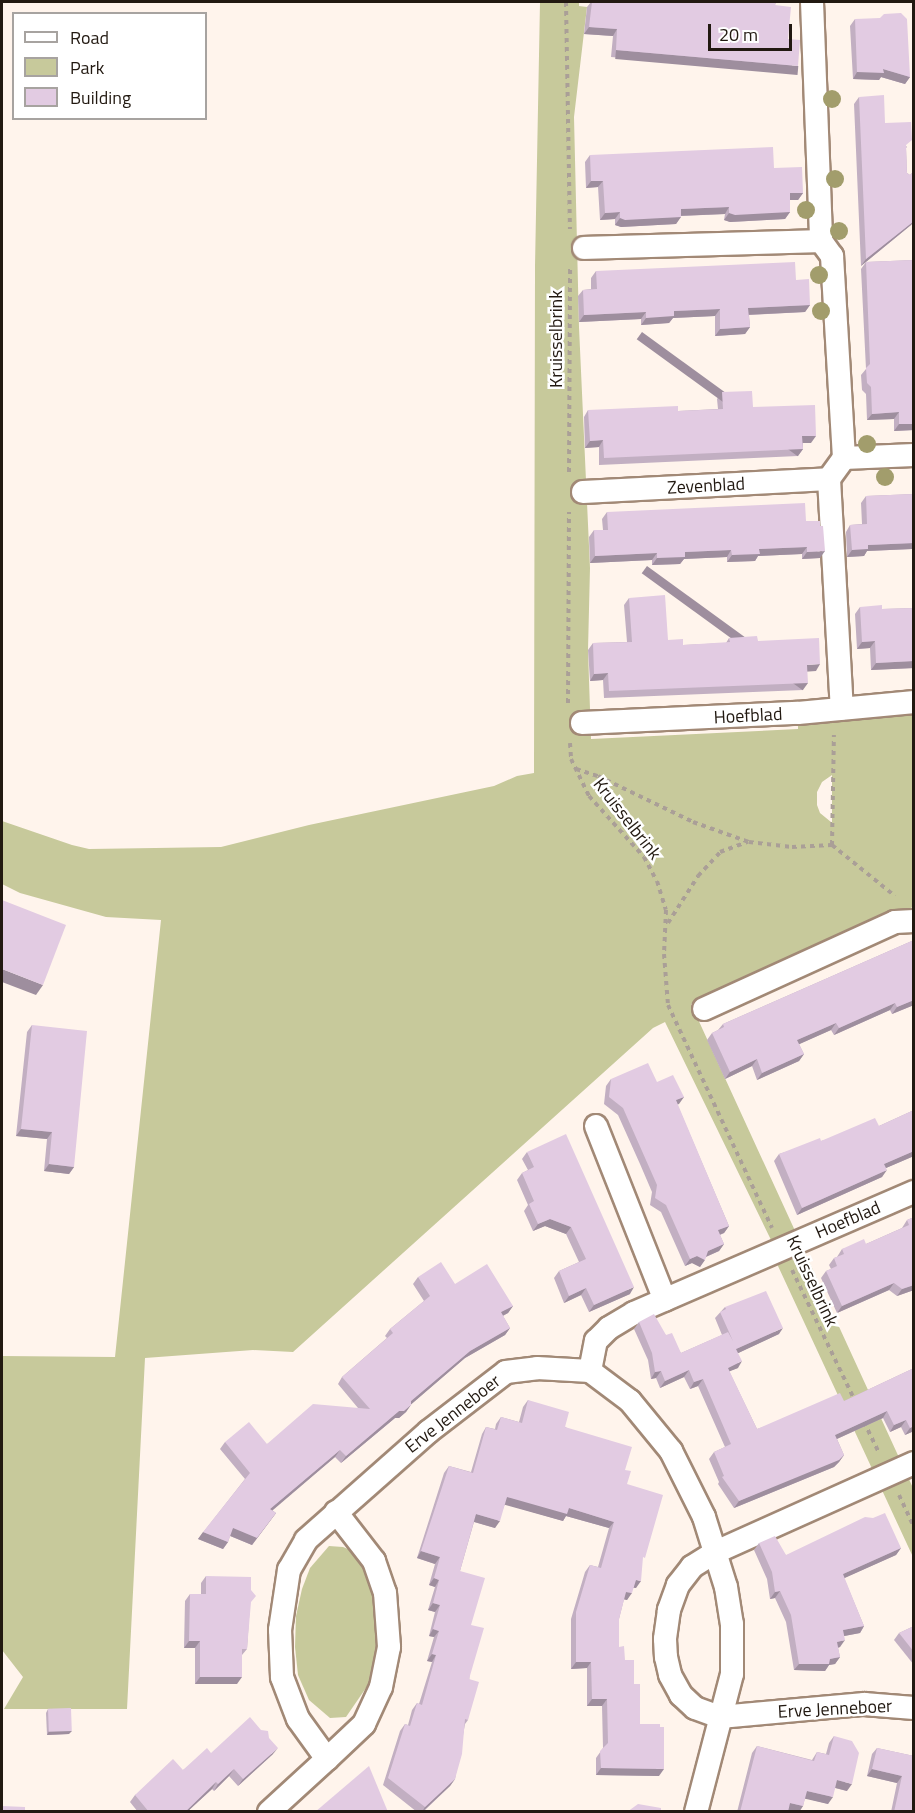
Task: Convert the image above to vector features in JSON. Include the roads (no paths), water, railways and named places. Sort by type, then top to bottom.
[{"type":"street","points":[[812,2],[821,241],[832,256],[844,458],[829,479],[839,709]]},
{"type":"street","points":[[574,248],[821,241]]},
{"type":"street","points":[[844,458],[914,455]]},
{"type":"street","name":"Zevenblad","points":[[573,492],[829,479]]},
{"type":"street","name":"Hoefblad","points":[[573,723],[839,709],[914,702]]},
{"type":"street","points":[[704,1009],[895,922],[914,921]]},
{"type":"street","points":[[596,1126],[665,1300],[633,1313],[609,1328],[596,1341],[590,1371],[630,1401],[671,1451],[704,1517],[726,1587],[732,1624],[732,1674],[696,1812]]},
{"type":"street","name":"Hoefblad","points":[[665,1300],[914,1192]]},
{"type":"street","name":"Erve Jenneboer","points":[[327,1759],[298,1719],[282,1677],[280,1630],[289,1570],[306,1540],[428,1432],[506,1372],[537,1368],[590,1371]]},
{"type":"street","name":"Erve Jenneboer","points":[[914,1463],[714,1553],[692,1567],[678,1585],[669,1610],[666,1657],[670,1676],[681,1695],[695,1708],[720,1717],[864,1704],[914,1708]]},
{"type":"street","points":[[269,1812],[364,1725],[381,1687],[389,1647],[385,1593],[374,1561],[336,1512]]}]
